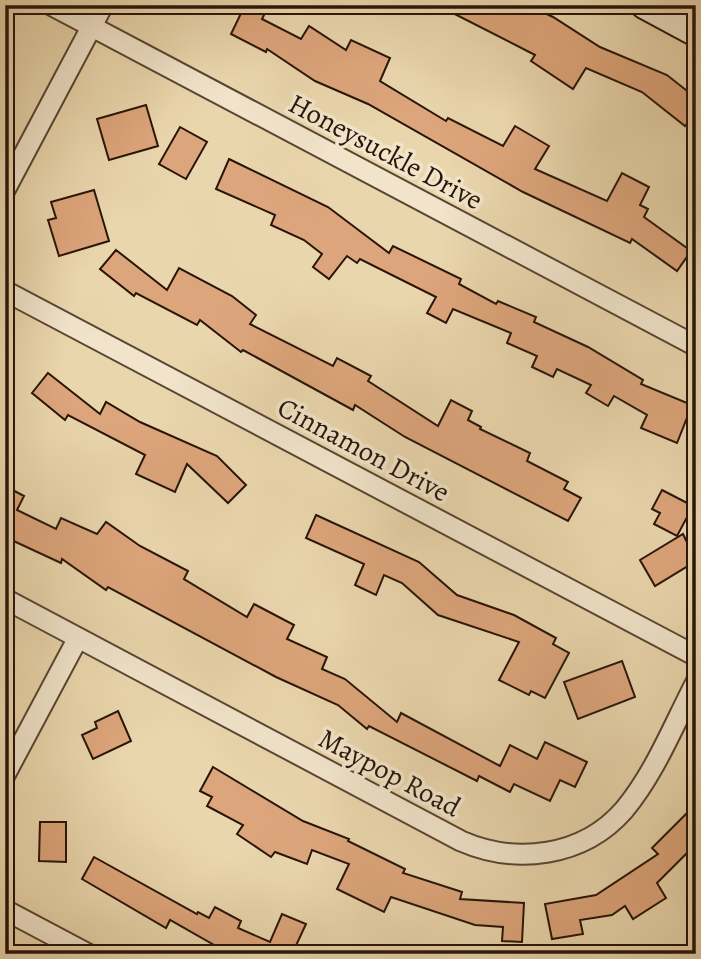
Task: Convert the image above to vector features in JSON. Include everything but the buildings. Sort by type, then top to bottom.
[{"type":"main road","points":[[644,5],[696,33]]},
{"type":"street","name":"Honeysuckle Drive","points":[[51,5],[696,346]]},
{"type":"street","points":[[5,190],[103,5]]},
{"type":"street","name":"Cinnamon Drive","points":[[5,291],[696,656]]},
{"type":"street","name":"Maypop Road","points":[[5,599],[461,841],[507,855],[540,854],[564,849],[586,839],[613,820],[643,783],[696,682]]},
{"type":"street","points":[[5,775],[78,638]]},
{"type":"street","points":[[5,910],[88,954]]}]
